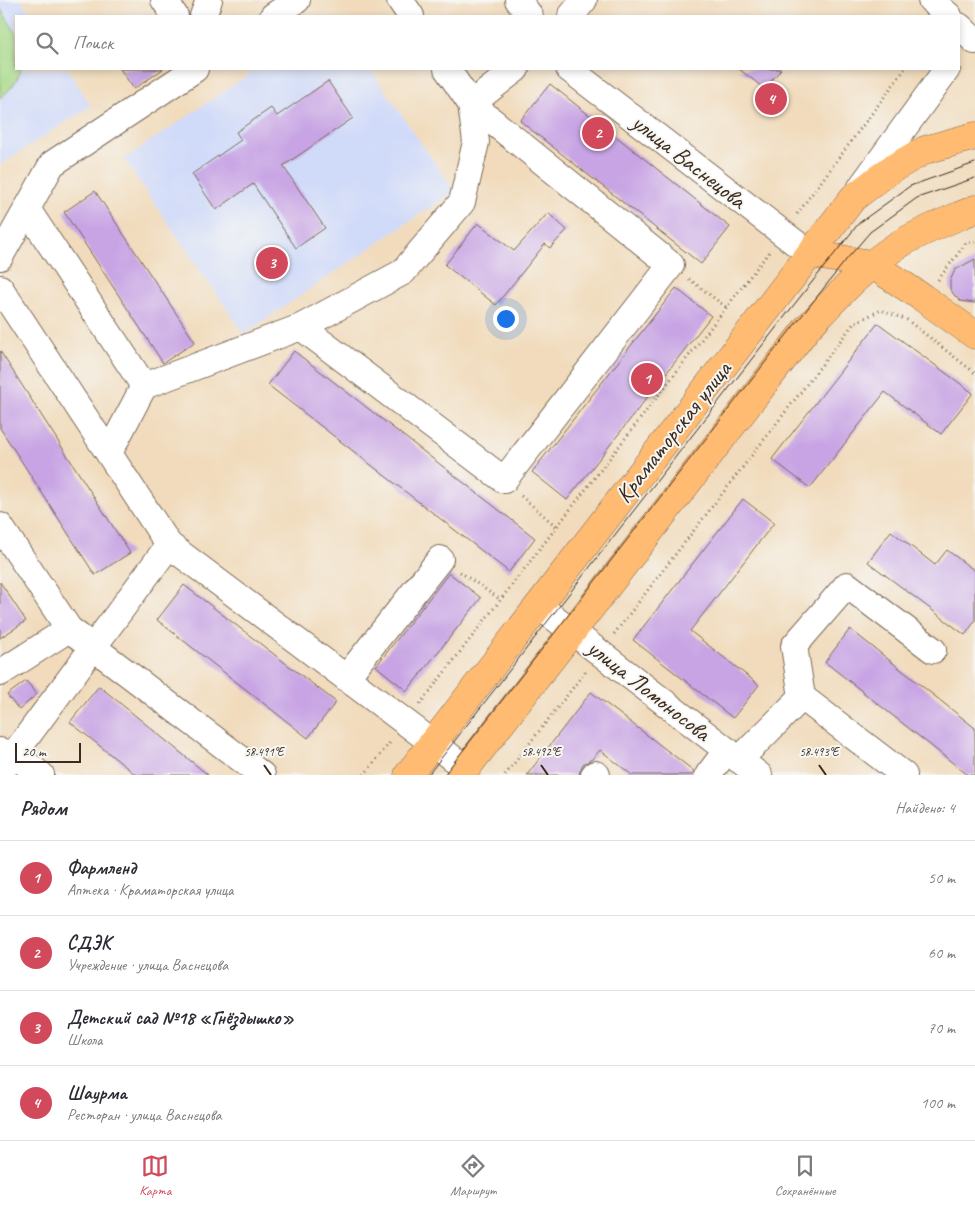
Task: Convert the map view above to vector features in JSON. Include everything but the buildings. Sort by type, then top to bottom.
[{"type":"main road","name":"Краматорская улица","points":[[408,775],[853,198],[890,170],[925,150],[975,136]]},
{"type":"main road","name":"Краматорская улица","points":[[463,772],[808,327],[871,264],[922,232],[975,209]]},
{"type":"main road","points":[[810,254],[871,264],[924,298],[975,335]]},
{"type":"street","points":[[164,0],[174,15]]},
{"type":"street","points":[[203,15],[209,0]]},
{"type":"street","points":[[274,15],[297,0]]},
{"type":"street","points":[[400,0],[410,15]]},
{"type":"street","points":[[518,0],[529,15]]},
{"type":"street","points":[[571,15],[584,0]]},
{"type":"street","points":[[932,0],[948,15]]},
{"type":"street","points":[[0,257],[52,164],[193,70]]},
{"type":"street","points":[[301,327],[504,480],[671,265],[471,104],[448,70]]},
{"type":"street","points":[[471,104],[515,70]]},
{"type":"street","name":"улица Васнецова","points":[[569,70],[810,254]]},
{"type":"street","points":[[853,198],[946,70]]},
{"type":"street","points":[[109,453],[144,386],[301,327],[403,272],[462,202],[476,142],[471,104]]},
{"type":"street","points":[[27,210],[144,386]]},
{"type":"street","points":[[0,288],[169,545],[433,743],[463,772]]},
{"type":"street","points":[[0,526],[69,629],[262,775]]},
{"type":"street","points":[[41,775],[5,760],[94,647],[169,545]]},
{"type":"street","points":[[346,678],[440,559]]},
{"type":"street","points":[[904,775],[802,697],[794,646],[847,584],[933,650]]},
{"type":"street","name":"улица Ломоносова","points":[[539,606],[742,762]]},
{"type":"street","points":[[0,673],[69,629]]},
{"type":"street","points":[[708,775],[742,762],[802,697]]},
{"type":"path","points":[[364,775],[783,233],[904,70]]},
{"type":"path","points":[[671,265],[726,307]]},
{"type":"path","points":[[505,775],[854,323],[881,310],[907,320],[975,373]]},
{"type":"path","points":[[504,480],[557,527]]},
{"type":"path","points":[[440,559],[500,600]]},
{"type":"shaded area","points":[[0,0],[21,0],[31,15],[15,15],[15,70],[68,70],[91,106],[0,165]]},
{"type":"shaded area","points":[[256,70],[371,70],[454,191],[244,334],[124,159]]},
{"type":"green space","points":[[0,8],[15,31],[15,70],[21,70],[13,85],[0,98]]},
{"type":"tram line","points":[[428,775],[859,223],[910,186],[975,163]]},
{"type":"tram line","points":[[444,775],[774,351],[870,232],[917,198],[975,178]]},
{"type":"place","name":"Шаурма","points":[[771,99]]},
{"type":"place","name":"СДЭК","points":[[598,133]]},
{"type":"place","name":"Детский сад №18 «Гнёздышко»","points":[[272,263]]},
{"type":"place","name":"Фармленд","points":[[647,379]]}]
